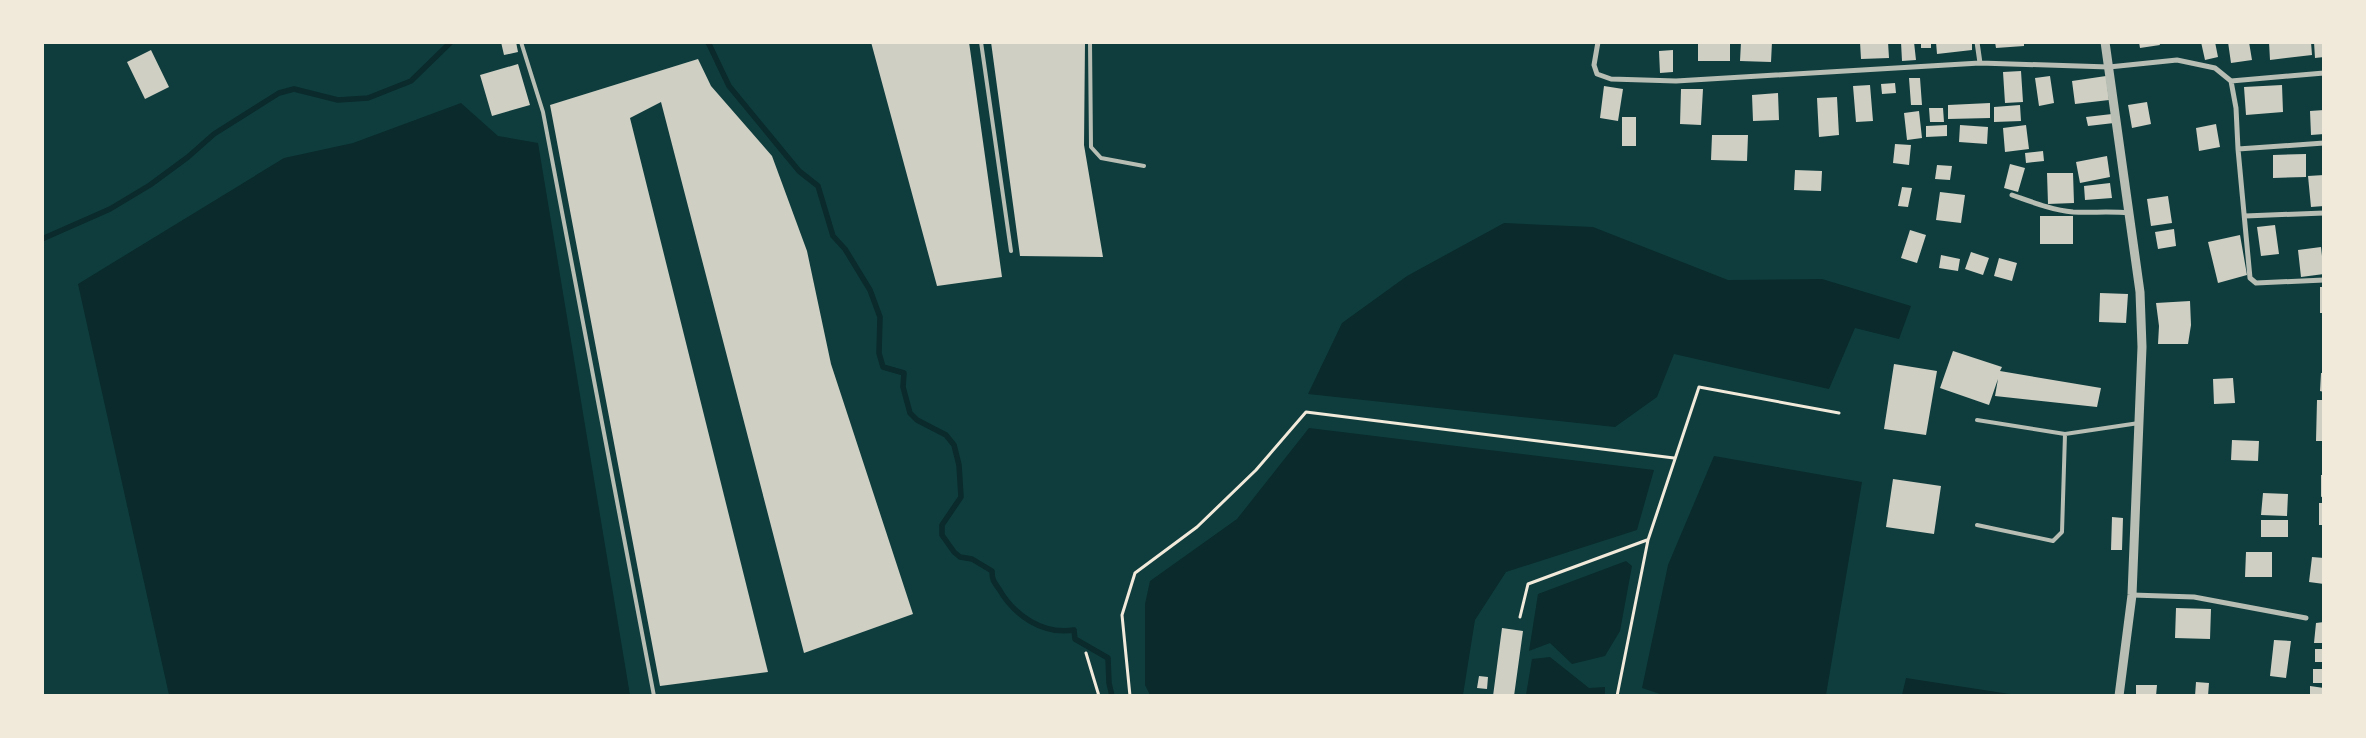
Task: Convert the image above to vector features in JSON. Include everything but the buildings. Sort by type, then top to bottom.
[{"type":"street","points":[[1598,42],[1594,65],[1597,74],[1611,79],[1676,81],[1980,63],[2109,67],[2176,60],[2214,68],[2231,81],[2236,108],[2250,278],[2256,283],[2324,280]]},
{"type":"street","points":[[1977,42],[1980,63]]},
{"type":"street","points":[[2106,42],[2130,214],[2140,301],[2142,346],[2132,595],[2119,696]]},
{"type":"street","points":[[2231,81],[2324,73]]},
{"type":"street","points":[[2238,149],[2324,143]]},
{"type":"street","points":[[2012,195],[2048,208],[2072,212],[2109,211],[2130,214]]},
{"type":"street","points":[[2245,216],[2324,213]]},
{"type":"street","points":[[2132,595],[2194,598],[2306,618]]},
{"type":"lane","points":[[521,42],[543,112],[654,696]]},
{"type":"lane","points":[[981,42],[1011,252]]},
{"type":"lane","points":[[1090,42],[1091,147],[1101,158],[1144,166]]},
{"type":"lane","points":[[1977,420],[2065,434],[2139,424]]},
{"type":"lane","points":[[1977,525],[2053,541],[2062,532],[2065,434]]},
{"type":"path","points":[[1617,696],[1648,540],[1699,387],[1839,413]]},
{"type":"path","points":[[1130,696],[1122,615],[1135,573],[1197,527],[1256,470],[1306,412],[1674,458]]},
{"type":"path","points":[[1520,617],[1528,584],[1648,540]]},
{"type":"path","points":[[1086,654],[1099,696]]},
{"type":"water","points":[[461,103],[498,136],[538,143],[630,695],[169,695],[78,284],[284,158],[353,143]]},
{"type":"water","points":[[1504,223],[1593,227],[1728,280],[1822,279],[1911,306],[1899,339],[1855,328],[1829,389],[1674,354],[1657,397],[1615,427],[1308,394],[1342,323],[1407,276]]},
{"type":"water","points":[[1309,428],[1654,470],[1637,530],[1506,572],[1475,620],[1463,695],[1150,695],[1145,685],[1145,604],[1150,581],[1237,519]]},
{"type":"water","points":[[1714,456],[1862,482],[1826,695],[1666,696],[1642,688],[1668,565]]},
{"type":"water","points":[[1626,561],[1632,566],[1620,631],[1605,656],[1572,664],[1550,643],[1529,651],[1538,594]]},
{"type":"water","points":[[1550,657],[1589,688],[1605,687],[1605,695],[1526,695],[1532,659]]},
{"type":"water","points":[[1906,678],[2016,695],[1902,695]]},
{"type":"waterway","points":[[42,239],[110,209],[150,185],[188,157],[214,134],[279,93],[294,89],[338,100],[368,98],[411,81],[451,42]]},
{"type":"waterway","points":[[708,42],[729,86],[799,171],[818,186],[833,236],[845,249],[870,290],[880,317],[879,353],[883,367],[904,373],[903,387],[910,413],[917,420],[946,435],[954,445],[959,465],[961,497],[942,525],[942,535],[960,557],[972,559],[992,571],[993,579],[1005,598],[1021,615],[1040,626],[1062,631],[1074,630],[1075,639],[1108,658],[1109,683],[1112,696]]}]
